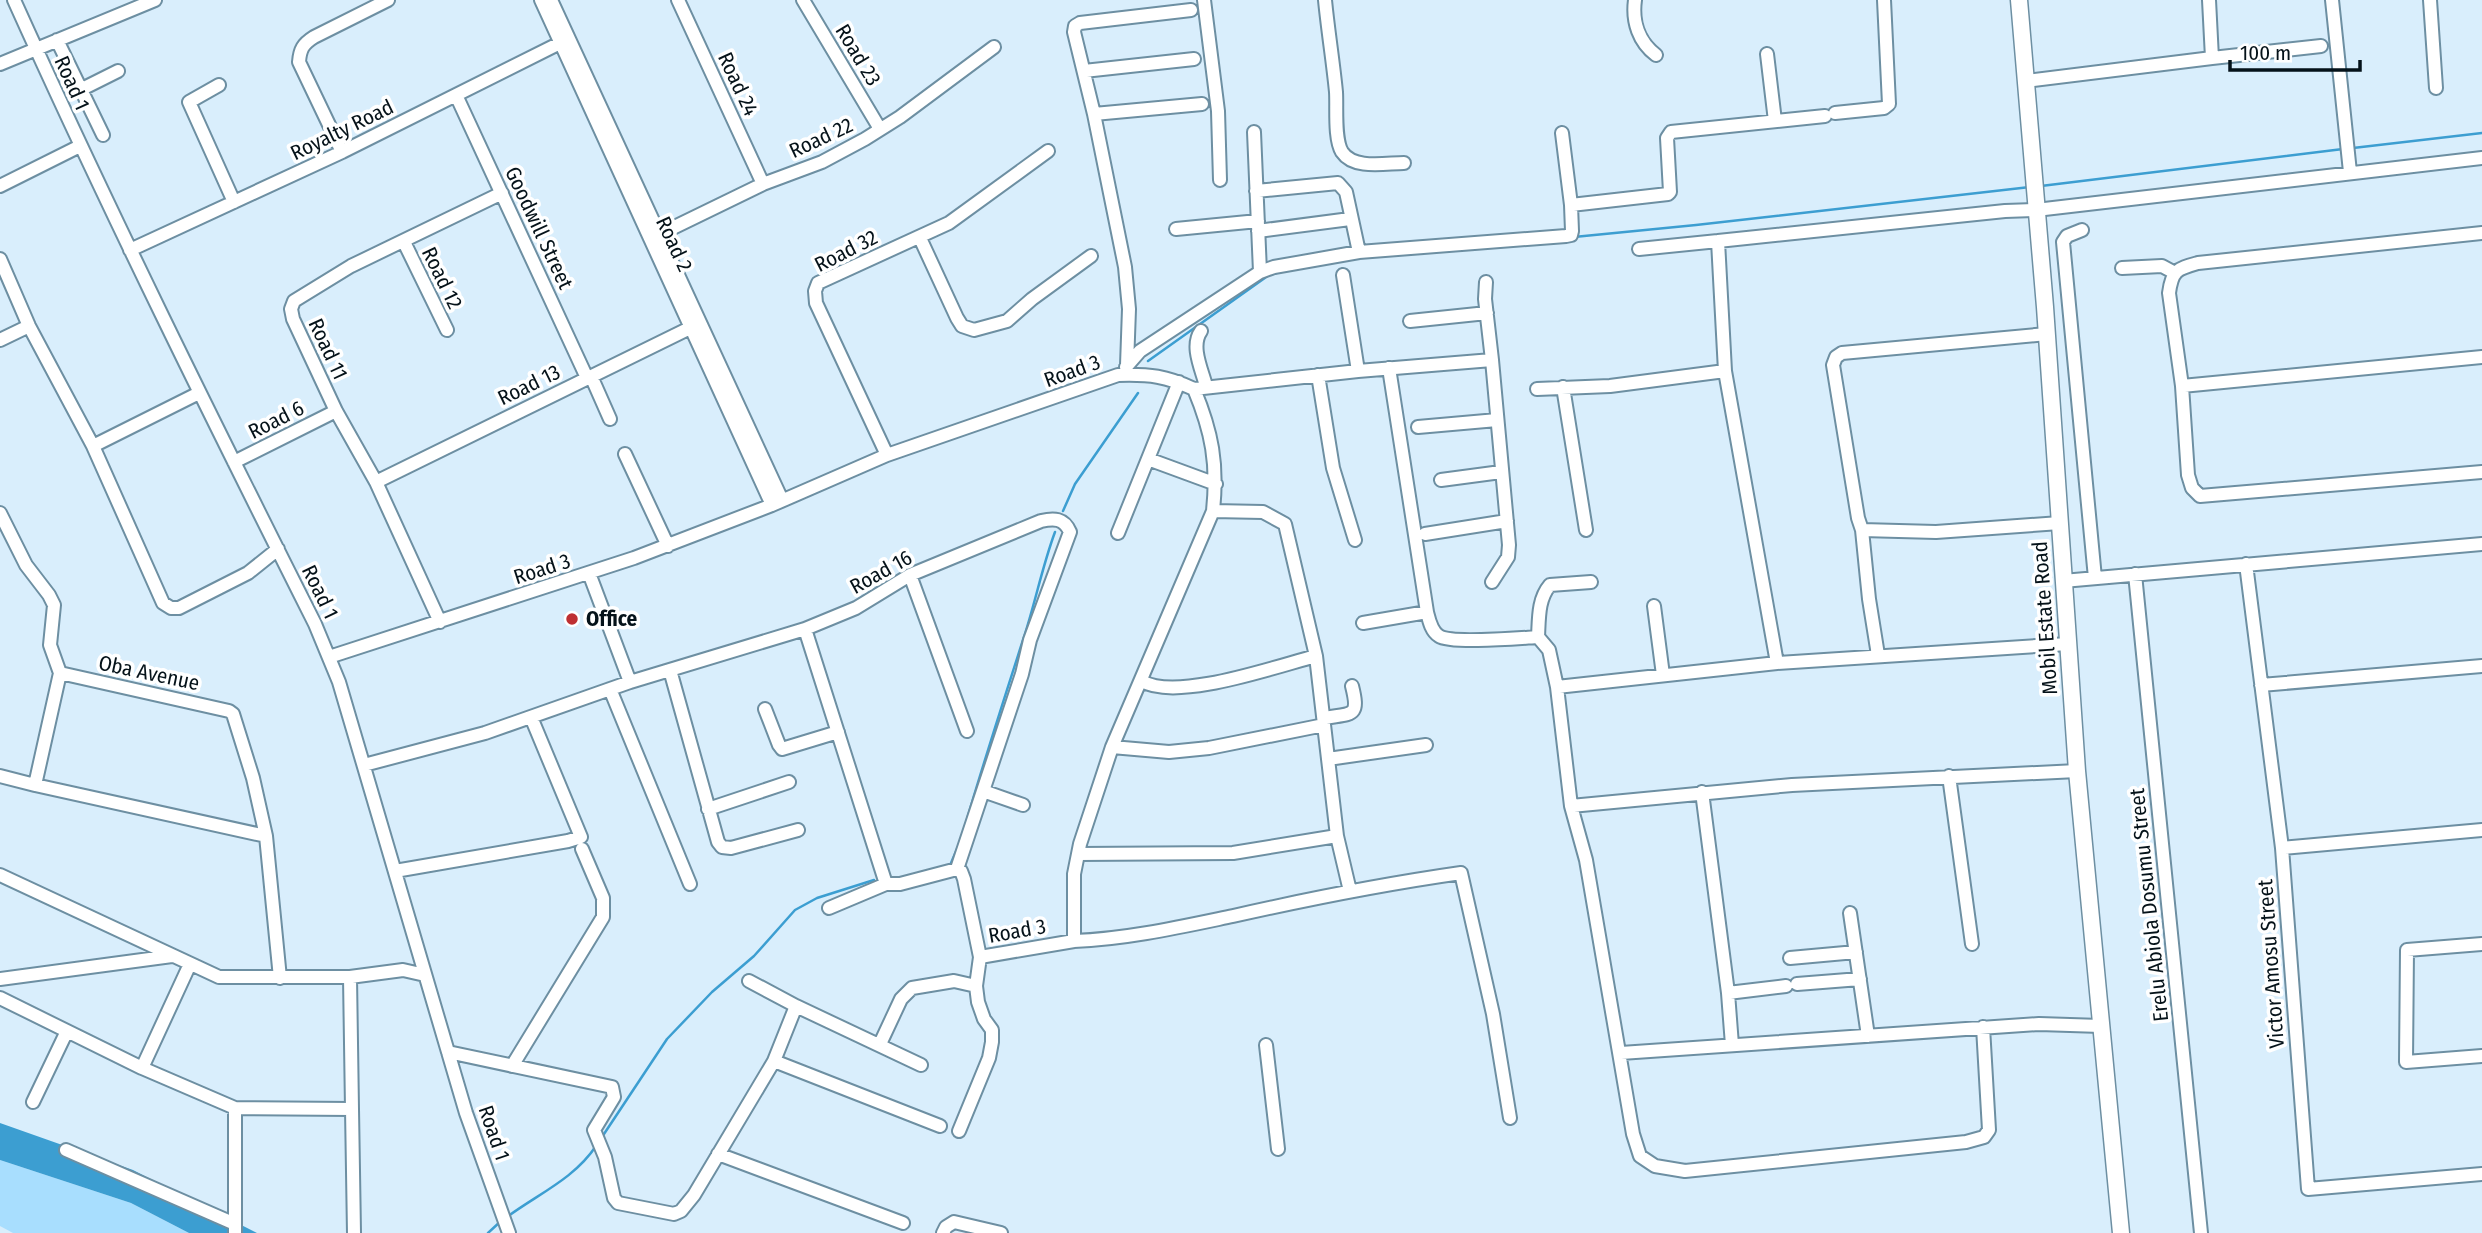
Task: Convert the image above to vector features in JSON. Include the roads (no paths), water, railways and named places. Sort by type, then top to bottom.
[{"type":"main road","name":"Mobil Estate Road","points":[[2019,0],[2047,334],[2077,771],[2121,1233]]},
{"type":"street","name":"Road 1","points":[[14,0],[80,146],[329,657],[364,765],[466,1113],[509,1231]]},
{"type":"street","points":[[0,64],[155,0]]},
{"type":"street","points":[[342,152],[299,62],[299,52],[303,44],[314,37],[388,0]]},
{"type":"street","name":"Road 2","points":[[541,0],[564,41],[777,503]]},
{"type":"street","name":"Road 2","points":[[551,0],[564,41]]},
{"type":"street","name":"Road 24","points":[[678,0],[763,184]]},
{"type":"street","name":"Road 23","points":[[803,0],[880,130]]},
{"type":"street","points":[[1204,0],[1218,111],[1220,180]]},
{"type":"street","points":[[1325,0],[1341,151],[1363,164],[1404,163]]},
{"type":"street","points":[[1635,0],[1638,33],[1644,46],[1656,55]]},
{"type":"street","points":[[1571,205],[1668,194],[1671,188],[1667,138],[1671,132],[1884,108],[1889,104],[1884,0]]},
{"type":"street","points":[[2210,0],[2212,58]]},
{"type":"street","points":[[2332,0],[2344,136],[2350,172]]},
{"type":"street","points":[[2430,0],[2436,88]]},
{"type":"street","points":[[1123,370],[1128,289],[1094,114],[1074,32],[1075,26],[1080,23],[1191,10]]},
{"type":"street","points":[[57,40],[103,135]]},
{"type":"street","name":"Royalty Road","points":[[130,250],[342,152],[564,41]]},
{"type":"street","points":[[2026,81],[2321,46]]},
{"type":"street","name":"Road 22","points":[[655,237],[763,184],[822,162],[880,130],[993,47]]},
{"type":"street","points":[[1767,54],[1775,121]]},
{"type":"street","points":[[1084,71],[1194,59]]},
{"type":"street","points":[[82,89],[118,71]]},
{"type":"street","points":[[219,85],[185,97],[234,202]]},
{"type":"street","name":"Goodwill Street","points":[[456,95],[610,419]]},
{"type":"street","points":[[1094,114],[1202,104]]},
{"type":"street","points":[[1254,132],[1260,272]]},
{"type":"street","points":[[1123,370],[1140,351],[1260,272],[1274,267],[1359,252],[1570,235],[1571,205],[1562,133]]},
{"type":"street","points":[[0,186],[80,146]]},
{"type":"street","name":"Road 32","points":[[887,455],[816,303],[815,291],[818,283],[949,223],[1048,151]]},
{"type":"street","points":[[1639,249],[2005,211],[2035,202],[2482,158]]},
{"type":"street","points":[[1256,191],[1338,183],[1346,192],[1359,252]]},
{"type":"street","name":"Road 11","points":[[440,622],[376,482],[335,411],[291,309],[294,301],[351,266],[502,193]]},
{"type":"street","points":[[1175,229],[1350,219]]},
{"type":"street","points":[[2082,230],[2067,236],[2063,242],[2095,578]]},
{"type":"street","points":[[2482,233],[2198,263],[2177,269],[2171,278],[2169,293],[2182,386],[2188,475],[2192,488],[2200,496],[2482,472]]},
{"type":"street","points":[[920,237],[957,318],[962,326],[974,330],[1007,321],[1091,256]]},
{"type":"street","points":[[1718,241],[1725,371],[1777,663]]},
{"type":"street","name":"Road 12","points":[[404,242],[447,330]]},
{"type":"street","points":[[0,259],[29,326],[93,446],[163,603],[170,608],[179,608],[248,573],[278,549]]},
{"type":"street","points":[[2122,268],[2162,266],[2175,273]]},
{"type":"street","points":[[1343,275],[1358,370]]},
{"type":"street","points":[[1486,282],[1508,557],[1492,582]]},
{"type":"street","points":[[1410,321],[1487,313]]},
{"type":"street","points":[[0,340],[29,326]]},
{"type":"street","name":"Road 13","points":[[376,482],[696,326]]},
{"type":"street","points":[[1201,331],[1196,338],[1200,388],[1358,370],[1492,360]]},
{"type":"street","points":[[1878,655],[1862,530],[1833,365],[1836,357],[1842,353],[2047,334]]},
{"type":"street","points":[[2182,386],[2482,357]]},
{"type":"street","points":[[1390,368],[1427,612],[1432,628],[1440,637],[1455,640],[1538,637]]},
{"type":"street","name":"Road 3","points":[[329,657],[668,545],[777,503],[887,455],[1123,370],[1172,378],[1200,388],[1215,464],[1213,511],[1112,747],[1074,874],[1074,941],[980,957]]},
{"type":"street","points":[[1537,389],[1610,386],[1725,371]]},
{"type":"street","points":[[1318,375],[1333,468],[1355,540]]},
{"type":"street","points":[[1118,533],[1179,382]]},
{"type":"street","points":[[1563,387],[1587,530]]},
{"type":"street","points":[[93,446],[199,393]]},
{"type":"street","name":"Road 6","points":[[234,462],[335,411]]},
{"type":"street","points":[[1418,427],[1497,420]]},
{"type":"street","points":[[625,454],[668,545]]},
{"type":"street","points":[[1148,459],[1216,484]]},
{"type":"street","points":[[1441,480],[1501,472]]},
{"type":"street","points":[[1213,511],[1263,512],[1285,524],[1316,656],[1337,836],[1350,891]]},
{"type":"street","points":[[0,513],[26,565],[54,605],[50,645],[60,673],[35,785]]},
{"type":"street","name":"Road 16","points":[[364,765],[448,744],[630,682],[805,629],[856,608],[910,575],[1041,521],[1060,520],[1067,524],[1070,532],[1030,640],[1022,674],[957,869]]},
{"type":"street","points":[[1424,534],[1507,521]]},
{"type":"street","points":[[1862,530],[1936,532],[2060,523]]},
{"type":"street","points":[[2063,581],[2482,544]]},
{"type":"street","name":"Victor Amosu Street","points":[[2246,564],[2281,848],[2308,1189],[2482,1174]]},
{"type":"street","points":[[589,573],[630,682]]},
{"type":"street","name":"Erelu Abiola Dosumu Street","points":[[2136,574],[2201,1233]]},
{"type":"street","points":[[910,575],[967,731]]},
{"type":"street","points":[[1591,582],[1550,585],[1543,593],[1540,605],[1538,637],[1549,650],[1557,687],[1571,806],[1586,859],[1633,1134],[1640,1156],[1654,1166],[1685,1171],[1966,1142],[1984,1137],[1989,1130],[1983,1027]]},
{"type":"street","points":[[1654,606],[1663,675]]},
{"type":"street","points":[[1363,623],[1427,612]]},
{"type":"street","points":[[805,629],[886,884]]},
{"type":"street","points":[[1557,687],[1777,663],[2068,645]]},
{"type":"street","points":[[1142,681],[1167,688],[1204,685],[1316,656]]},
{"type":"street","points":[[2261,685],[2482,666]]},
{"type":"street","points":[[670,670],[718,842],[722,847],[731,848],[798,830]]},
{"type":"street","name":"Oba Avenue","points":[[60,673],[233,714],[253,778],[266,836]]},
{"type":"street","points":[[1112,747],[1169,752],[1209,748],[1324,722],[1355,709],[1357,704],[1352,686]]},
{"type":"street","points":[[610,689],[690,884]]},
{"type":"street","points":[[765,709],[782,749],[838,732]]},
{"type":"street","points":[[395,871],[581,837],[531,717]]},
{"type":"street","points":[[1328,759],[1426,745]]},
{"type":"street","points":[[1571,806],[1702,792],[1950,776],[2077,771]]},
{"type":"street","points":[[0,776],[266,836],[279,978]]},
{"type":"street","points":[[1950,776],[1972,944]]},
{"type":"street","points":[[708,809],[789,782]]},
{"type":"street","points":[[983,791],[1024,806]]},
{"type":"street","points":[[1702,792],[1728,993],[1732,1045]]},
{"type":"street","points":[[2281,848],[2482,830]]},
{"type":"street","points":[[1078,854],[1233,853],[1337,836]]},
{"type":"street","points":[[512,1066],[603,917],[603,898],[582,849]]},
{"type":"street","points":[[829,908],[886,884],[900,884],[957,869],[961,871],[980,957],[976,986],[981,1012],[992,1030],[992,1042],[989,1058],[959,1131]]},
{"type":"street","points":[[1074,941],[1100,940],[1184,927],[1350,891],[1461,873],[1493,1013],[1510,1118]]},
{"type":"street","points":[[0,875],[225,978],[350,977],[403,970],[425,975]]},
{"type":"street","points":[[1850,913],[1868,1036]]},
{"type":"street","points":[[2482,944],[2407,950],[2406,1062],[2482,1056]]},
{"type":"street","points":[[403,970],[414,960],[418,950]]},
{"type":"street","points":[[1790,958],[1856,952]]},
{"type":"street","points":[[0,979],[172,956]]},
{"type":"street","points":[[142,1068],[190,964]]},
{"type":"street","points":[[350,977],[354,1233]]},
{"type":"street","points":[[1728,993],[1860,979]]},
{"type":"street","points":[[749,981],[921,1065]]},
{"type":"street","points":[[880,1044],[901,999],[912,988],[954,981],[976,986]]},
{"type":"street","points":[[0,998],[142,1068],[235,1108],[352,1109]]},
{"type":"street","points":[[448,1052],[612,1087],[614,1097],[595,1125],[594,1132],[602,1149],[614,1198],[618,1203],[668,1214],[681,1211],[688,1205],[774,1060],[796,1006]]},
{"type":"street","points":[[1620,1053],[1983,1027],[2039,1024],[2101,1026]]},
{"type":"street","points":[[33,1102],[67,1031]]},
{"type":"street","points":[[1266,1045],[1278,1149]]},
{"type":"street","points":[[774,1060],[940,1126]]},
{"type":"street","points":[[66,1150],[235,1228],[235,1108]]},
{"type":"street","points":[[718,1154],[903,1223]]},
{"type":"street","points":[[943,1233],[946,1227],[954,1222],[1001,1233]]},
{"type":"waterway","points":[[2353,148],[2482,133]]},
{"type":"waterway","points":[[2041,186],[2343,149]]},
{"type":"waterway","points":[[1574,237],[2030,187]]},
{"type":"waterway","points":[[1148,361],[1269,275],[1280,272]]},
{"type":"waterway","points":[[1063,511],[1075,484],[1138,393]]},
{"type":"waterway","points":[[965,826],[1055,532]]},
{"type":"waterway","points":[[951,863],[957,849]]},
{"type":"waterway","points":[[602,1137],[667,1039],[712,992],[754,956],[795,910],[817,898],[874,880]]},
{"type":"waterway","points":[[507,1217],[566,1177],[596,1146]]},
{"type":"waterway","points":[[488,1233],[501,1221]]},
{"type":"place","name":"Office","points":[[572,619]]}]
